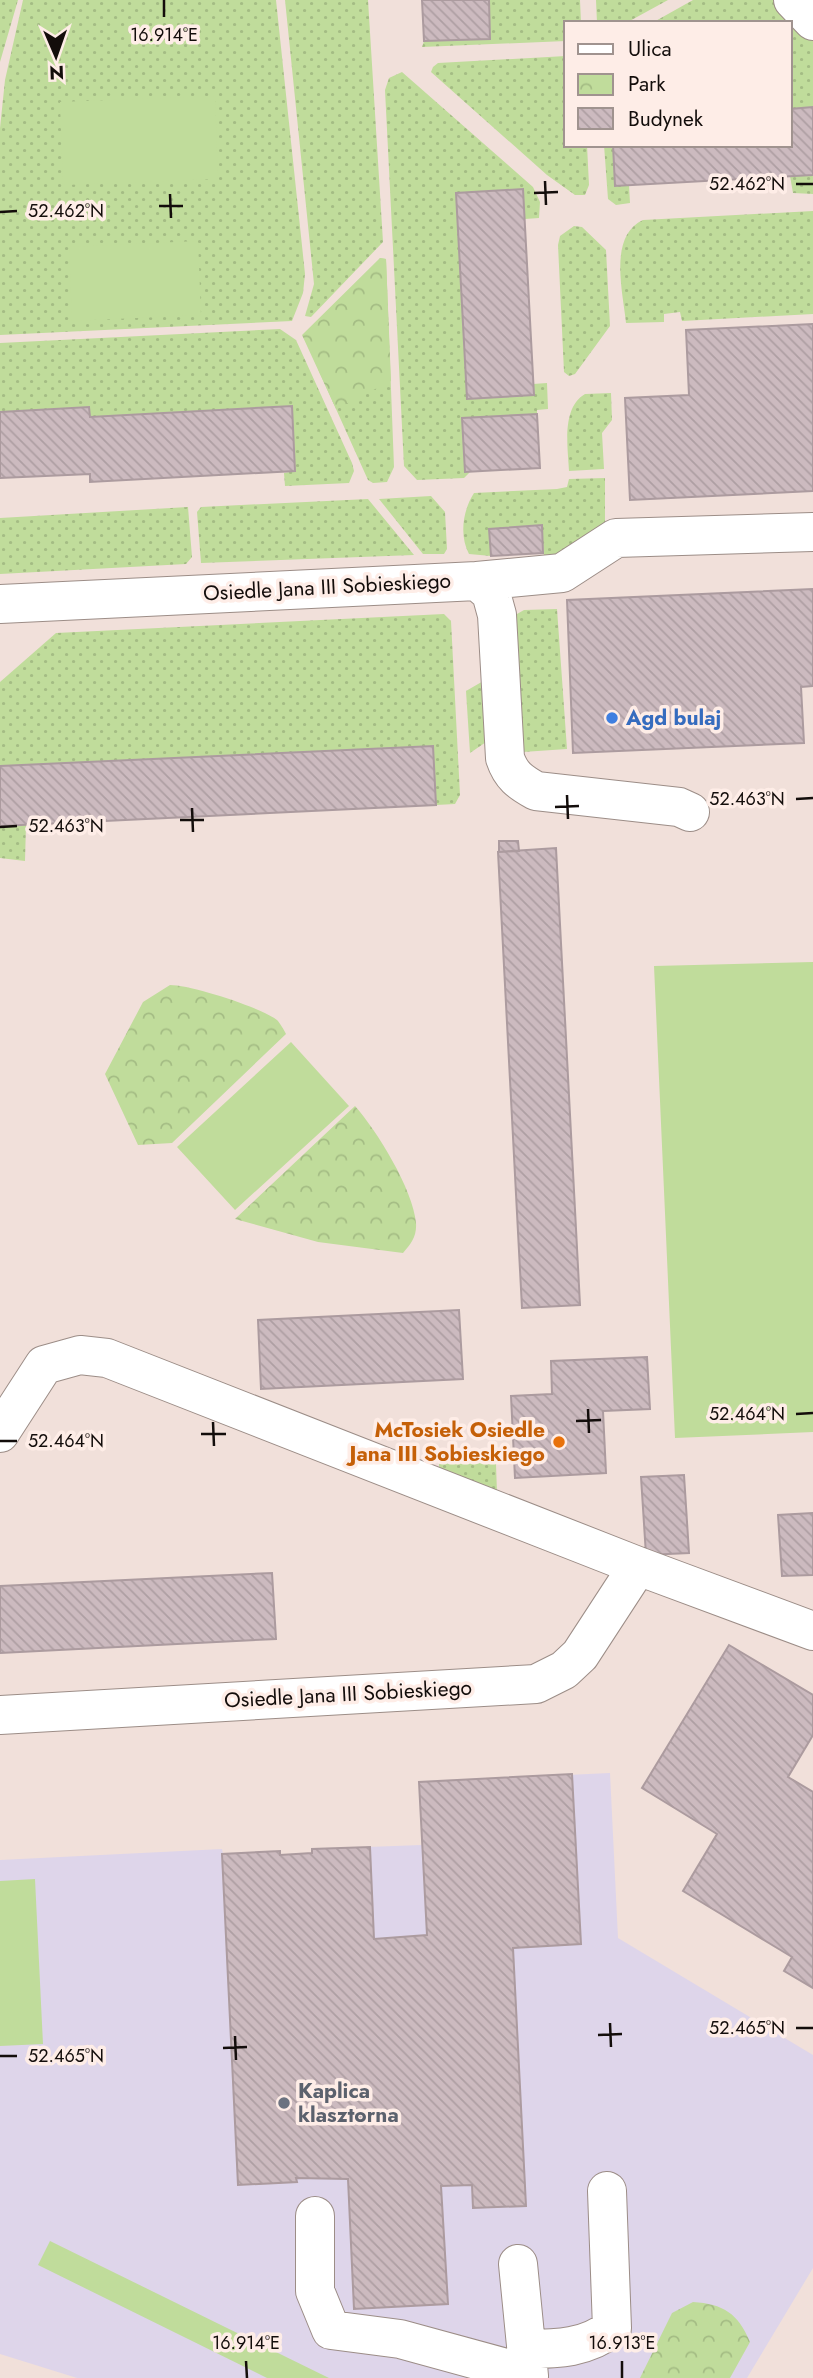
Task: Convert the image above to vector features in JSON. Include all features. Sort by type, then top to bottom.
[{"type":"street","points":[[793,0],[813,21]]},
{"type":"street","points":[[477,581],[562,573],[616,538],[813,532]]},
{"type":"street","name":"Osiedle Jana III Sobieskiego","points":[[0,604],[477,581],[491,593],[497,615],[505,758],[510,771],[519,782],[536,791],[679,807],[690,812]]},
{"type":"street","points":[[0,1433],[44,1365],[79,1355],[107,1358],[638,1566],[813,1631]]},
{"type":"street","name":"Osiedle Jana III Sobieskiego","points":[[0,1715],[536,1684],[564,1670],[580,1655],[638,1566]]},
{"type":"street","points":[[315,2216],[315,2291],[331,2330],[400,2339],[528,2367],[562,2349],[597,2340],[612,2328],[607,2191]]},
{"type":"street","points":[[518,2264],[528,2367]]},
{"type":"shaded area","points":[[610,1773],[618,1938],[813,2055],[813,2268],[747,2378],[77,2378],[0,2354],[0,1860],[222,1849],[223,1854],[280,1851],[281,1855],[312,1853],[312,1849],[422,1845],[419,1782]]},
{"type":"green space","points":[[0,0],[18,0],[0,62]]},
{"type":"green space","points":[[23,0],[276,0],[305,274],[303,293],[292,321],[0,335],[0,128],[5,80]]},
{"type":"green space","points":[[285,0],[368,0],[383,242],[311,317],[305,316],[314,284]]},
{"type":"green space","points":[[489,0],[580,0],[581,21],[564,21],[564,41],[422,47],[424,41],[490,39]]},
{"type":"green space","points":[[596,0],[668,0],[630,21],[597,21]]},
{"type":"green space","points":[[693,0],[781,0],[813,31],[813,107],[792,109],[792,21],[656,21]]},
{"type":"green space","points":[[564,56],[564,147],[587,147],[589,185],[585,195],[575,195],[547,175],[431,72],[438,63]]},
{"type":"green space","points":[[402,72],[533,187],[540,202],[539,218],[525,219],[523,191],[456,193],[467,398],[533,395],[533,384],[547,383],[548,409],[537,410],[537,414],[463,418],[465,472],[470,472],[464,478],[417,480],[404,466],[385,90],[389,78]]},
{"type":"green space","points":[[215,96],[218,179],[63,185],[60,102]]},
{"type":"green space","points":[[604,147],[613,147],[615,185],[629,185],[630,203],[616,205],[608,199]]},
{"type":"green space","points":[[813,175],[813,194],[793,193],[790,176]]},
{"type":"green space","points":[[813,211],[813,314],[682,321],[680,312],[664,314],[664,322],[626,323],[621,251],[632,228],[643,220]]},
{"type":"green space","points":[[574,226],[582,227],[606,250],[610,326],[575,374],[569,376],[564,372],[558,245],[560,236]]},
{"type":"green space","points":[[198,241],[201,315],[72,321],[69,247]]},
{"type":"green space","points":[[380,258],[386,259],[394,467],[387,482],[373,483],[368,480],[318,369]]},
{"type":"green space","points":[[380,258],[386,259],[391,381],[336,409],[302,335]]},
{"type":"green space","points":[[280,329],[296,340],[352,463],[354,471],[349,483],[285,486],[284,473],[295,471],[292,406],[90,417],[89,407],[0,412],[0,343]]},
{"type":"green space","points":[[611,393],[612,420],[602,433],[604,469],[569,471],[567,440],[572,409],[577,400],[585,394]]},
{"type":"green space","points":[[605,478],[605,527],[576,553],[544,556],[541,525],[490,529],[491,556],[469,554],[463,531],[467,507],[474,493],[557,489],[567,487],[569,479]]},
{"type":"green space","points":[[431,496],[445,512],[447,549],[444,554],[423,554],[379,499]]},
{"type":"green space","points":[[368,499],[414,555],[201,563],[197,512],[201,507]]},
{"type":"green space","points":[[188,507],[192,557],[186,564],[0,574],[0,518]]},
{"type":"green space","points":[[557,609],[567,749],[523,752],[515,626],[517,614],[524,610]]},
{"type":"green space","points":[[444,614],[451,621],[460,795],[455,804],[436,805],[432,746],[0,766],[0,682],[56,633]]},
{"type":"green space","points":[[485,680],[489,740],[470,753],[466,691]]},
{"type":"green space","points":[[26,825],[25,861],[0,858],[0,826]]},
{"type":"green space","points":[[813,962],[813,1432],[675,1438],[654,966]]},
{"type":"green space","points":[[170,985],[209,993],[256,1009],[277,1020],[286,1034],[172,1143],[138,1145],[105,1074],[143,1002]]},
{"type":"green space","points":[[291,1042],[349,1106],[235,1210],[177,1147]]},
{"type":"green space","points":[[355,1106],[393,1161],[413,1209],[416,1232],[403,1253],[318,1242],[235,1219]]},
{"type":"green space","points":[[486,1456],[496,1464],[497,1493],[439,1469],[439,1464],[446,1458]]},
{"type":"green space","points":[[35,1879],[43,2044],[0,2046],[0,1881]]},
{"type":"green space","points":[[50,2241],[329,2378],[267,2378],[38,2265]]},
{"type":"green space","points":[[693,2302],[713,2305],[728,2312],[735,2317],[750,2342],[730,2378],[640,2378],[672,2313]]},
{"type":"building","points":[[422,0],[489,0],[490,39],[424,41]]},
{"type":"building","points":[[813,107],[813,175],[615,186],[613,147],[792,147],[792,109]]},
{"type":"building","points":[[523,189],[534,395],[467,399],[456,193]]},
{"type":"building","points":[[813,324],[813,491],[630,500],[625,398],[689,395],[686,330]]},
{"type":"building","points":[[292,406],[295,471],[90,482],[90,474],[0,478],[0,412],[89,407],[90,417]]},
{"type":"building","points":[[537,414],[540,468],[465,472],[462,418]]},
{"type":"building","points":[[542,525],[543,553],[491,556],[489,529]]},
{"type":"building","points":[[813,589],[813,686],[801,687],[804,743],[573,753],[567,600]]},
{"type":"building","points":[[433,746],[436,805],[0,826],[0,766]]},
{"type":"building","points":[[499,841],[518,841],[519,851],[499,852]]},
{"type":"building","points":[[556,848],[580,1305],[522,1308],[498,852]]},
{"type":"building","points":[[459,1310],[463,1379],[261,1389],[258,1320]]},
{"type":"building","name":"McTosiek Osiedle Jana III Sobieskiego","points":[[647,1357],[650,1409],[603,1411],[606,1473],[515,1478],[511,1396],[552,1394],[551,1361]]},
{"type":"building","points":[[684,1475],[689,1553],[646,1555],[641,1477]]},
{"type":"building","points":[[813,1513],[813,1575],[782,1576],[778,1515]]},
{"type":"building","points":[[272,1573],[276,1639],[0,1653],[0,1586]]},
{"type":"building","points":[[729,1645],[813,1695],[813,1735],[788,1777],[813,1792],[813,1988],[784,1971],[792,1957],[683,1891],[717,1834],[642,1788]]},
{"type":"building","points":[[572,1774],[581,1944],[513,1948],[526,2206],[473,2208],[472,2185],[441,2186],[448,2304],[354,2309],[348,2179],[296,2178],[297,2182],[238,2185],[222,1854],[280,1851],[280,1855],[312,1853],[312,1849],[370,1847],[374,1939],[427,1935],[419,1782]]},
{"type":"place","name":"Agd bulaj","points":[[612,718]]},
{"type":"place","name":"McTosiek Osiedle Jana III Sobieskiego","points":[[559,1442]]},
{"type":"place","name":"Kaplica klasztorna","points":[[284,2103]]}]
